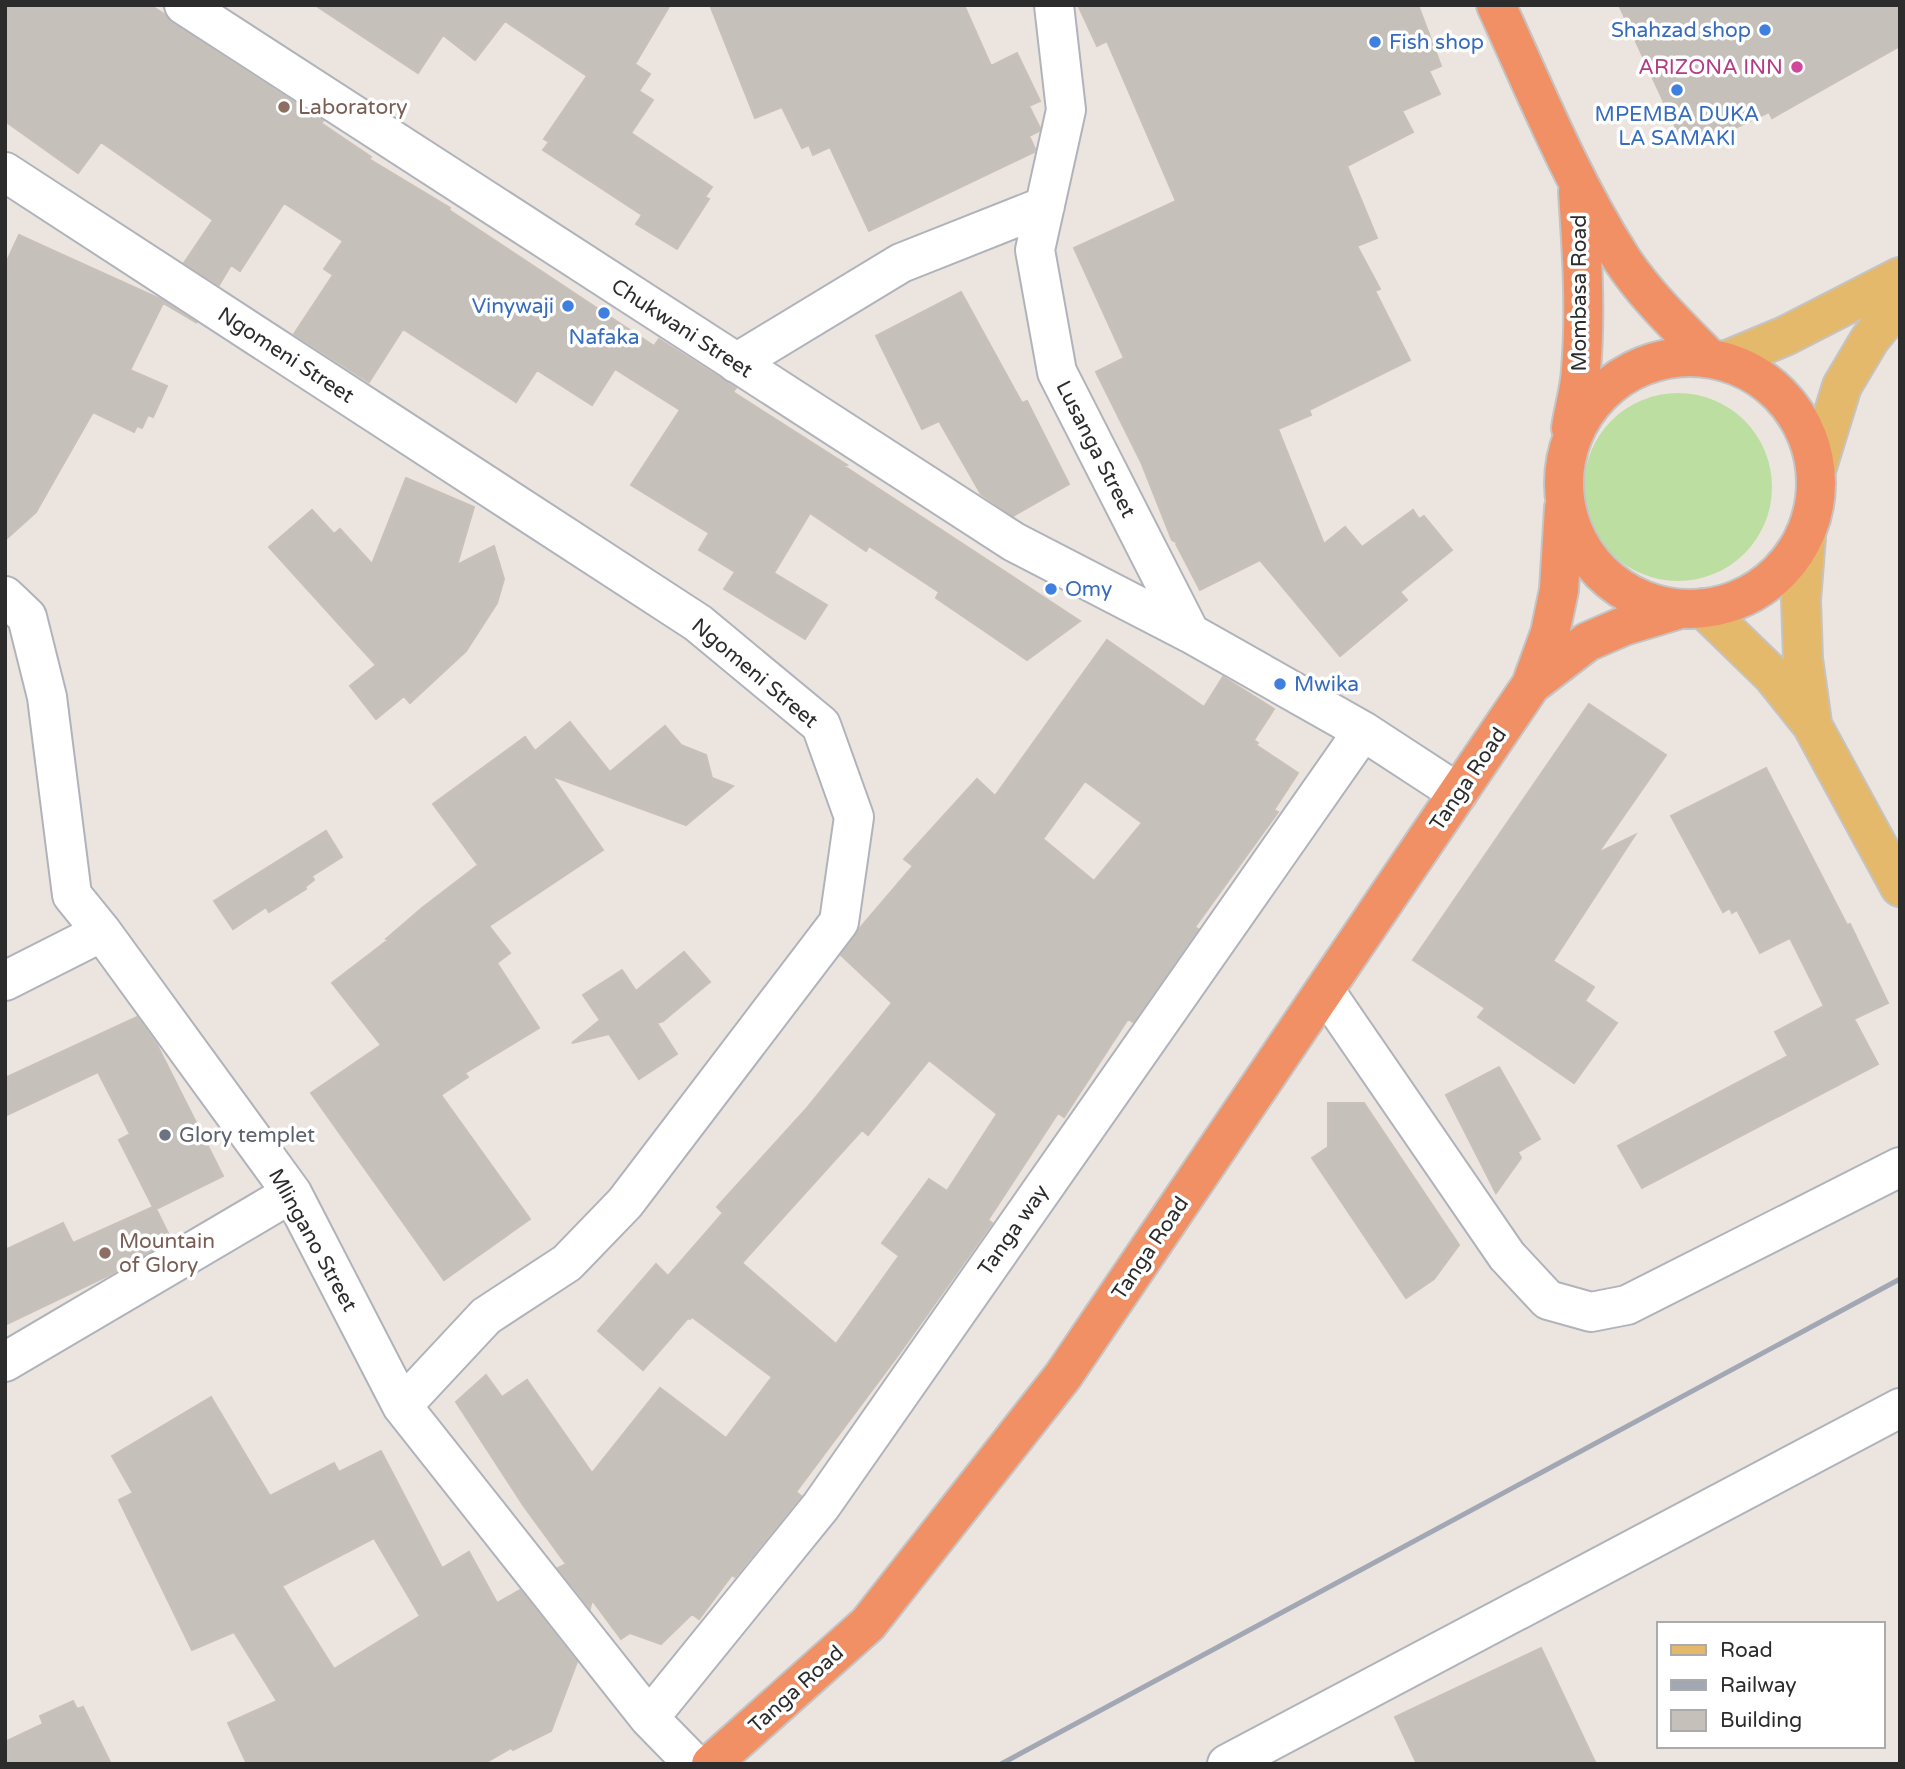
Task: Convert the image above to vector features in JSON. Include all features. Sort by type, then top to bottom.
[{"type":"highway","name":"Mombasa Road","points":[[1496,5],[1578,183],[1622,260],[1651,297],[1717,360]]},
{"type":"highway","name":"Mombasa Road","points":[[1531,685],[1550,633],[1559,590],[1568,444],[1581,372],[1583,267],[1578,183]]},
{"type":"highway","points":[[1531,685],[1587,642],[1625,626],[1690,609],[1719,608],[1758,591],[1805,537],[1817,467],[1801,420],[1769,384],[1717,360],[1665,359],[1623,375],[1590,405],[1568,444]]},
{"type":"highway","points":[[1564,508],[1586,558],[1626,593],[1690,609]]},
{"type":"highway","name":"Tanga Road","points":[[711,1764],[868,1624],[1063,1376],[1531,685]]},
{"type":"main road","points":[[1717,360],[1785,336],[1900,277]]},
{"type":"main road","points":[[1817,467],[1842,386],[1870,340],[1900,302]]},
{"type":"main road","points":[[1805,537],[1801,612],[1803,659],[1812,725]]},
{"type":"main road","points":[[1690,609],[1772,675],[1812,725],[1900,887]]},
{"type":"street","name":"Chukwani Street","points":[[184,5],[1014,542],[1190,633],[1363,731],[1458,793]]},
{"type":"street","name":"Lusanga Street","points":[[1054,5],[1066,110],[1035,250],[1057,372],[1190,633]]},
{"type":"street","name":"Ngomeni Street","points":[[5,172],[698,623],[821,724],[854,817],[839,922],[625,1203],[567,1263],[486,1316],[402,1406]]},
{"type":"street","points":[[737,363],[901,263],[1045,206]]},
{"type":"street","name":"Mlingano Street","points":[[5,596],[27,617],[47,697],[72,895],[102,932],[292,1193],[402,1406],[649,1718],[694,1764]]},
{"type":"street","name":"Tanga way","points":[[649,1718],[821,1506],[1363,731]]},
{"type":"street","points":[[5,981],[102,932]]},
{"type":"street","points":[[1325,991],[1507,1256],[1548,1300],[1591,1312],[1628,1305],[1900,1167]]},
{"type":"street","points":[[5,1362],[292,1193]]},
{"type":"street","points":[[1227,1764],[1900,1408]]},
{"type":"green space","points":[[1678,393],[1714,400],[1744,421],[1765,451],[1772,487],[1765,523],[1744,553],[1714,574],[1678,581],[1642,574],[1612,553],[1591,523],[1584,487],[1591,451],[1612,421],[1642,400]]},
{"type":"building","points":[[5,5],[150,5],[172,23],[323,121],[321,123],[371,157],[369,159],[450,208],[449,210],[654,346],[659,339],[736,388],[733,392],[1080,621],[1027,660],[936,598],[939,592],[869,546],[866,551],[810,513],[774,573],[827,605],[805,639],[724,589],[735,572],[699,550],[709,533],[631,485],[680,410],[615,369],[592,405],[537,370],[516,402],[403,329],[369,382],[294,334],[333,275],[324,269],[343,241],[284,203],[240,271],[231,265],[219,285],[184,263],[213,220],[101,142],[78,173],[5,121]]},
{"type":"building","points":[[315,5],[670,5],[635,64],[650,74],[639,91],[653,100],[631,133],[712,187],[705,197],[709,199],[677,249],[636,224],[642,215],[543,150],[549,142],[544,139],[587,76],[505,21],[475,60],[443,35],[418,73]]},
{"type":"building","points":[[710,5],[964,5],[991,66],[1017,53],[1040,101],[1029,106],[1040,128],[1029,136],[1034,152],[869,231],[830,147],[813,155],[809,145],[802,148],[782,107],[755,118]]},
{"type":"building","points":[[1078,5],[1418,5],[1441,66],[1429,71],[1440,94],[1402,111],[1413,132],[1347,166],[1377,238],[1357,246],[1380,289],[1375,291],[1410,360],[1309,410],[1311,415],[1278,429],[1324,544],[1345,527],[1362,547],[1413,510],[1419,519],[1424,516],[1452,550],[1400,592],[1407,600],[1340,656],[1260,560],[1200,590],[1176,544],[1178,543],[1172,540],[1141,462],[1096,372],[1124,358],[1074,248],[1176,201],[1107,41],[1097,46]]},
{"type":"building","points":[[1619,5],[1900,5],[1900,46],[1772,118],[1769,112],[1699,145],[1691,129],[1679,135]]},
{"type":"building","points":[[19,235],[160,299],[197,323],[163,303],[130,370],[167,386],[153,417],[148,415],[142,428],[137,426],[134,432],[93,412],[36,512],[5,540],[5,265]]},
{"type":"building","points":[[961,292],[1022,403],[1027,401],[1069,484],[1013,516],[981,494],[939,421],[922,429],[876,336]]},
{"type":"building","points":[[406,478],[474,507],[457,565],[494,546],[504,579],[497,603],[466,651],[410,703],[404,696],[376,719],[350,686],[376,665],[269,547],[312,510],[334,534],[340,529],[372,564]]},
{"type":"building","points":[[1107,640],[1204,707],[1223,677],[1274,709],[1254,740],[1258,743],[1256,745],[1298,773],[1274,810],[1278,812],[1195,927],[1198,929],[1133,1022],[1128,1019],[1064,1117],[1058,1113],[988,1220],[992,1223],[796,1492],[801,1496],[735,1577],[732,1575],[699,1619],[692,1614],[661,1644],[630,1633],[621,1639],[592,1600],[590,1608],[558,1568],[566,1564],[523,1505],[456,1402],[486,1375],[502,1397],[527,1380],[592,1473],[660,1388],[726,1438],[772,1377],[692,1317],[688,1318],[643,1370],[598,1331],[656,1264],[668,1276],[723,1213],[717,1207],[807,1108],[892,1003],[841,955],[859,929],[913,866],[904,859],[977,779],[995,796]],"holes":[[[1085,781],[1142,823],[1094,881],[1043,839]],[[929,1060],[997,1114],[947,1191],[929,1179],[882,1243],[899,1256],[836,1344],[742,1263],[862,1130],[868,1135]]]},
{"type":"building","points":[[1589,704],[1666,755],[1598,853],[1635,835],[1553,961],[1594,987],[1585,1001],[1617,1023],[1574,1083],[1478,1017],[1485,1008],[1413,960]]},
{"type":"building","points":[[570,722],[610,772],[665,726],[681,745],[706,755],[712,778],[733,786],[686,825],[552,776],[603,850],[489,926],[510,953],[497,963],[539,1028],[465,1073],[468,1077],[441,1095],[530,1219],[444,1280],[311,1093],[381,1045],[332,983],[478,865],[433,804],[525,737],[535,751]]},
{"type":"building","points":[[1766,768],[1847,925],[1850,924],[1888,1003],[1854,1019],[1878,1064],[1642,1188],[1618,1146],[1788,1056],[1775,1032],[1824,1006],[1790,938],[1760,953],[1737,910],[1732,913],[1730,908],[1723,912],[1671,816]]},
{"type":"building","points":[[326,831],[342,857],[312,876],[314,880],[306,889],[269,912],[266,907],[233,929],[214,901]]},
{"type":"building","points":[[684,952],[710,982],[657,1023],[677,1054],[639,1079],[609,1034],[572,1043],[600,1020],[583,995],[622,970],[636,991]]},
{"type":"building","points":[[137,1017],[157,1045],[223,1176],[156,1209],[171,1239],[109,1275],[5,1325],[5,1250],[63,1223],[73,1243],[153,1207],[119,1140],[130,1134],[98,1072],[5,1116],[5,1078]]},
{"type":"building","points":[[1499,1067],[1540,1139],[1518,1152],[1521,1158],[1496,1193],[1446,1095]]},
{"type":"building","points":[[1328,1103],[1364,1103],[1459,1245],[1434,1279],[1406,1298],[1312,1158],[1328,1147]]},
{"type":"building","points":[[211,1397],[270,1496],[334,1463],[339,1472],[381,1451],[442,1568],[469,1552],[497,1603],[520,1590],[577,1662],[551,1731],[513,1750],[511,1748],[483,1764],[247,1764],[228,1723],[277,1701],[234,1632],[192,1650],[119,1500],[133,1493],[112,1456]],"holes":[[[374,1538],[420,1616],[334,1669],[282,1586]]]},
{"type":"building","points":[[1541,1648],[1596,1764],[1417,1764],[1395,1717]]},
{"type":"building","points":[[73,1701],[77,1709],[83,1707],[111,1764],[5,1764],[5,1742],[43,1724],[40,1716]]},
{"type":"railway","points":[[1001,1764],[1900,1279]]},
{"type":"place","name":"Shahzad shop","points":[[1765,30]]},
{"type":"place","name":"Fish shop","points":[[1375,42]]},
{"type":"place","name":"ARIZONA INN","points":[[1797,67]]},
{"type":"place","name":"MPEMBA DUKA LA SAMAKI","points":[[1677,90]]},
{"type":"place","name":"Laboratory","points":[[284,107]]},
{"type":"place","name":"Vinywaji","points":[[568,306]]},
{"type":"place","name":"Nafaka","points":[[604,313]]},
{"type":"place","name":"Omy","points":[[1051,589]]},
{"type":"place","name":"Mwika","points":[[1280,684]]},
{"type":"place","name":"Glory templet","points":[[165,1135]]},
{"type":"place","name":"Mountain of Glory","points":[[105,1253]]}]
